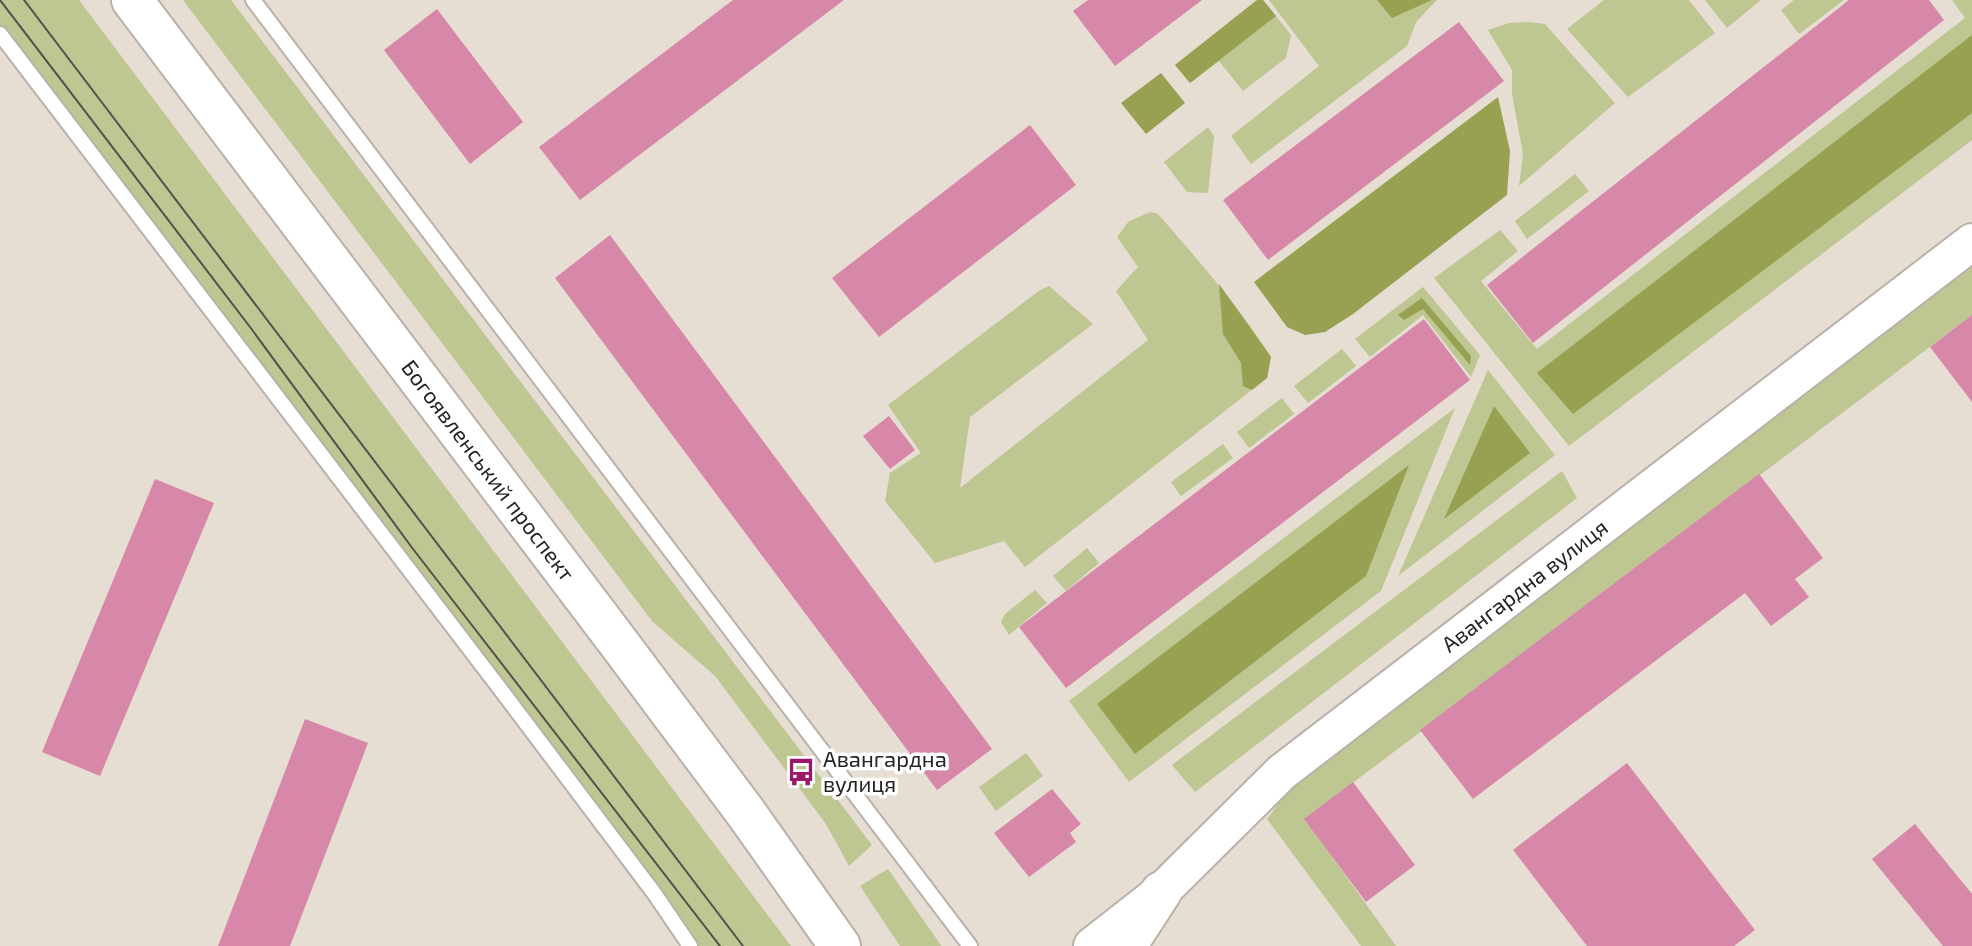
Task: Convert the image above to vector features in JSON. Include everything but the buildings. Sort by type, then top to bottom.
[{"type":"main road","name":"Богоявленський проспект","points":[[132,0],[637,666],[840,946]]},
{"type":"main road","points":[[1126,946],[1161,892]]},
{"type":"street","name":"Авангардна вулиця","points":[[1092,946],[1161,892],[1282,772],[1972,242]]},
{"type":"lane","points":[[253,0],[970,946]]},
{"type":"lane","points":[[0,34],[495,682],[654,893],[690,946]]},
{"type":"green space","points":[[0,0],[79,0],[791,946],[689,946],[0,26]]},
{"type":"green space","points":[[183,0],[231,0],[872,845],[849,866],[826,824],[715,676],[652,621]]},
{"type":"green space","points":[[1257,0],[1263,0],[1291,35],[1286,58],[1243,91],[1219,61],[1190,83],[1175,65]]},
{"type":"green space","points":[[1257,0],[1263,0],[1276,16],[1190,83],[1175,65]]},
{"type":"green space","points":[[1269,0],[1437,0],[1416,22],[1407,46],[1251,164],[1231,136],[1319,66]]},
{"type":"green space","points":[[1377,0],[1432,0],[1392,18]]},
{"type":"green space","points":[[1604,0],[1689,0],[1715,33],[1628,97],[1567,29]]},
{"type":"green space","points":[[1705,0],[1761,0],[1727,28]]},
{"type":"green space","points":[[1794,0],[1844,0],[1799,34],[1781,10]]},
{"type":"green space","points":[[1952,0],[1972,0],[1972,140],[1569,446],[1434,278],[1500,230],[1518,251],[1481,281],[1537,349],[1965,18]]},
{"type":"green space","points":[[1509,23],[1545,24],[1615,103],[1519,186],[1523,154],[1512,94],[1512,70],[1488,30]]},
{"type":"green space","points":[[1972,35],[1972,113],[1573,414],[1537,373]]},
{"type":"green space","points":[[1161,73],[1185,103],[1146,134],[1121,103]]},
{"type":"green space","points":[[1498,97],[1510,151],[1507,195],[1353,314],[1325,332],[1305,335],[1287,327],[1254,282]]},
{"type":"green space","points":[[1208,127],[1214,136],[1208,193],[1187,192],[1164,162]]},
{"type":"green space","points":[[1575,174],[1589,191],[1527,239],[1515,221]]},
{"type":"green space","points":[[1151,212],[1158,214],[1188,249],[1259,338],[1271,357],[1267,378],[1025,567],[1004,541],[935,563],[885,501],[890,473],[921,453],[888,405],[1049,286],[1093,324],[970,417],[960,488],[1148,340],[1116,291],[1138,267],[1117,237],[1129,221]]},
{"type":"green space","points":[[1972,265],[1972,315],[1305,819],[1396,946],[1361,946],[1267,819],[1292,785]]},
{"type":"green space","points":[[1219,284],[1271,357],[1267,378],[1252,390],[1243,386],[1241,363],[1223,334]]},
{"type":"green space","points":[[1423,287],[1480,355],[1471,377],[1423,315],[1370,357],[1355,339]]},
{"type":"green space","points":[[1422,298],[1471,356],[1470,365],[1423,309],[1404,320],[1398,315]]},
{"type":"green space","points":[[1342,349],[1356,366],[1308,403],[1294,386]]},
{"type":"green space","points":[[1488,370],[1555,455],[1398,576]]},
{"type":"green space","points":[[1282,398],[1294,414],[1249,448],[1237,432]]},
{"type":"green space","points":[[1494,406],[1530,453],[1444,519]]},
{"type":"green space","points":[[1455,408],[1381,591],[1129,782],[1069,701]]},
{"type":"green space","points":[[1223,444],[1233,458],[1181,496],[1171,482]]},
{"type":"green space","points":[[1409,465],[1366,576],[1135,754],[1097,704]]},
{"type":"green space","points":[[1562,471],[1577,498],[1195,792],[1172,765]]},
{"type":"green space","points":[[1087,548],[1099,563],[1066,591],[1053,576]]},
{"type":"green space","points":[[1035,590],[1047,603],[1009,635],[1001,622],[1005,614]]},
{"type":"green space","points":[[1026,753],[1043,776],[996,811],[979,787]]},
{"type":"green space","points":[[888,869],[941,946],[900,946],[860,886]]},
{"type":"tram line","points":[[0,0],[250,327],[413,549],[720,946]]},
{"type":"tram line","points":[[24,0],[743,946]]},
{"type":"place","name":"Авангардна вулиця","points":[[801,772]]}]
